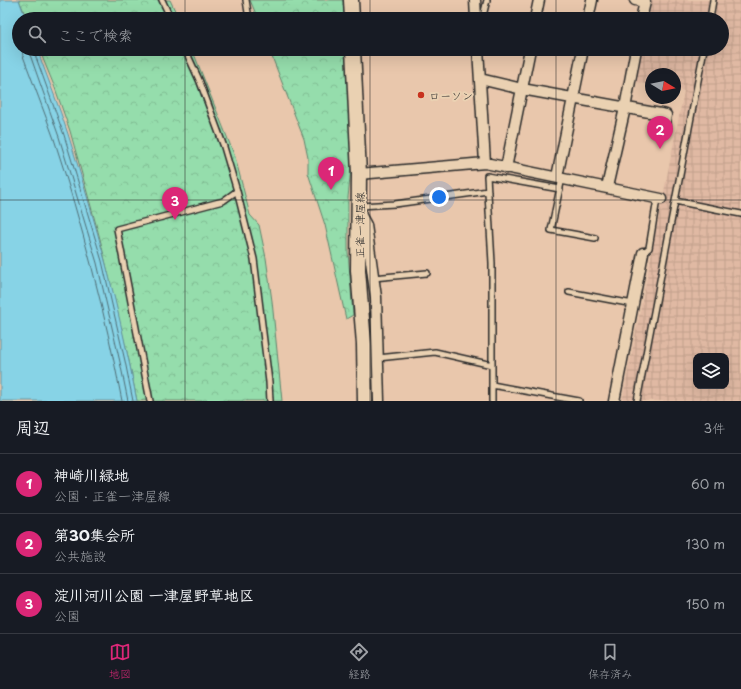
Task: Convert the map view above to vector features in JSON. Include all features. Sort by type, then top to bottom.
[{"type":"main road","points":[[351,0],[352,12]]},
{"type":"main road","name":"正雀一津屋線","points":[[353,56],[359,174],[358,270],[364,344],[365,401]]},
{"type":"street","points":[[475,0],[476,12]]},
{"type":"street","points":[[537,12],[539,0]]},
{"type":"street","points":[[589,12],[592,0]]},
{"type":"street","points":[[635,0],[645,2],[643,12]]},
{"type":"street","points":[[478,56],[485,163]]},
{"type":"street","points":[[506,168],[529,56]]},
{"type":"street","points":[[560,178],[581,56]]},
{"type":"street","points":[[608,187],[635,56]]},
{"type":"street","points":[[480,79],[522,89],[666,115],[663,132]]},
{"type":"street","points":[[359,174],[485,163],[608,187],[659,199]]},
{"type":"street","points":[[359,209],[366,225],[376,297],[379,401]]},
{"type":"street","points":[[614,401],[643,253]]},
{"type":"lane","points":[[162,0],[168,12]]},
{"type":"lane","points":[[246,0],[248,12]]},
{"type":"lane","points":[[484,12],[487,0]]},
{"type":"lane","points":[[711,12],[713,0]]},
{"type":"lane","points":[[188,56],[200,82],[224,147],[254,259],[270,401]]},
{"type":"lane","points":[[637,401],[703,56]]},
{"type":"lane","points":[[492,401],[492,262],[487,176],[560,188]]},
{"type":"lane","points":[[560,178],[560,188],[551,230],[595,238]]},
{"type":"lane","points":[[150,401],[117,229],[223,202],[237,191]]},
{"type":"lane","points":[[359,209],[488,191]]},
{"type":"lane","points":[[643,253],[649,248],[659,199]]},
{"type":"lane","points":[[675,201],[741,214]]},
{"type":"lane","points":[[373,278],[427,273]]},
{"type":"lane","points":[[569,292],[633,304]]},
{"type":"lane","points":[[378,358],[435,352],[492,365]]},
{"type":"lane","points":[[492,385],[578,401]]},
{"type":"shaded area","points":[[651,0],[741,0],[741,401],[622,401],[684,91],[681,90],[681,68],[645,68],[645,84],[636,82],[641,56],[729,56],[729,12],[648,12]]},
{"type":"green space","points":[[19,0],[170,0],[176,12],[24,12]]},
{"type":"green space","points":[[250,0],[343,0],[344,12],[255,12]]},
{"type":"green space","points":[[42,56],[195,56],[235,157],[250,215],[259,225],[266,258],[272,301],[282,401],[137,401],[100,239],[70,131]]},
{"type":"green space","points":[[272,56],[346,56],[351,142],[351,167],[348,198],[348,252],[353,315],[346,319],[325,225],[308,173],[308,158],[304,139]]},
{"type":"water","points":[[0,0],[19,0],[23,12],[12,12],[12,56],[40,56],[64,123],[107,267],[137,401],[0,401]]},
{"type":"place","name":"ローソン","points":[[421,95]]},
{"type":"place","name":"第30集会所","points":[[660,149]]},
{"type":"place","name":"神崎川緑地","points":[[331,190]]},
{"type":"place","name":"淀川河川公園 一津屋野草地区","points":[[175,220]]}]
